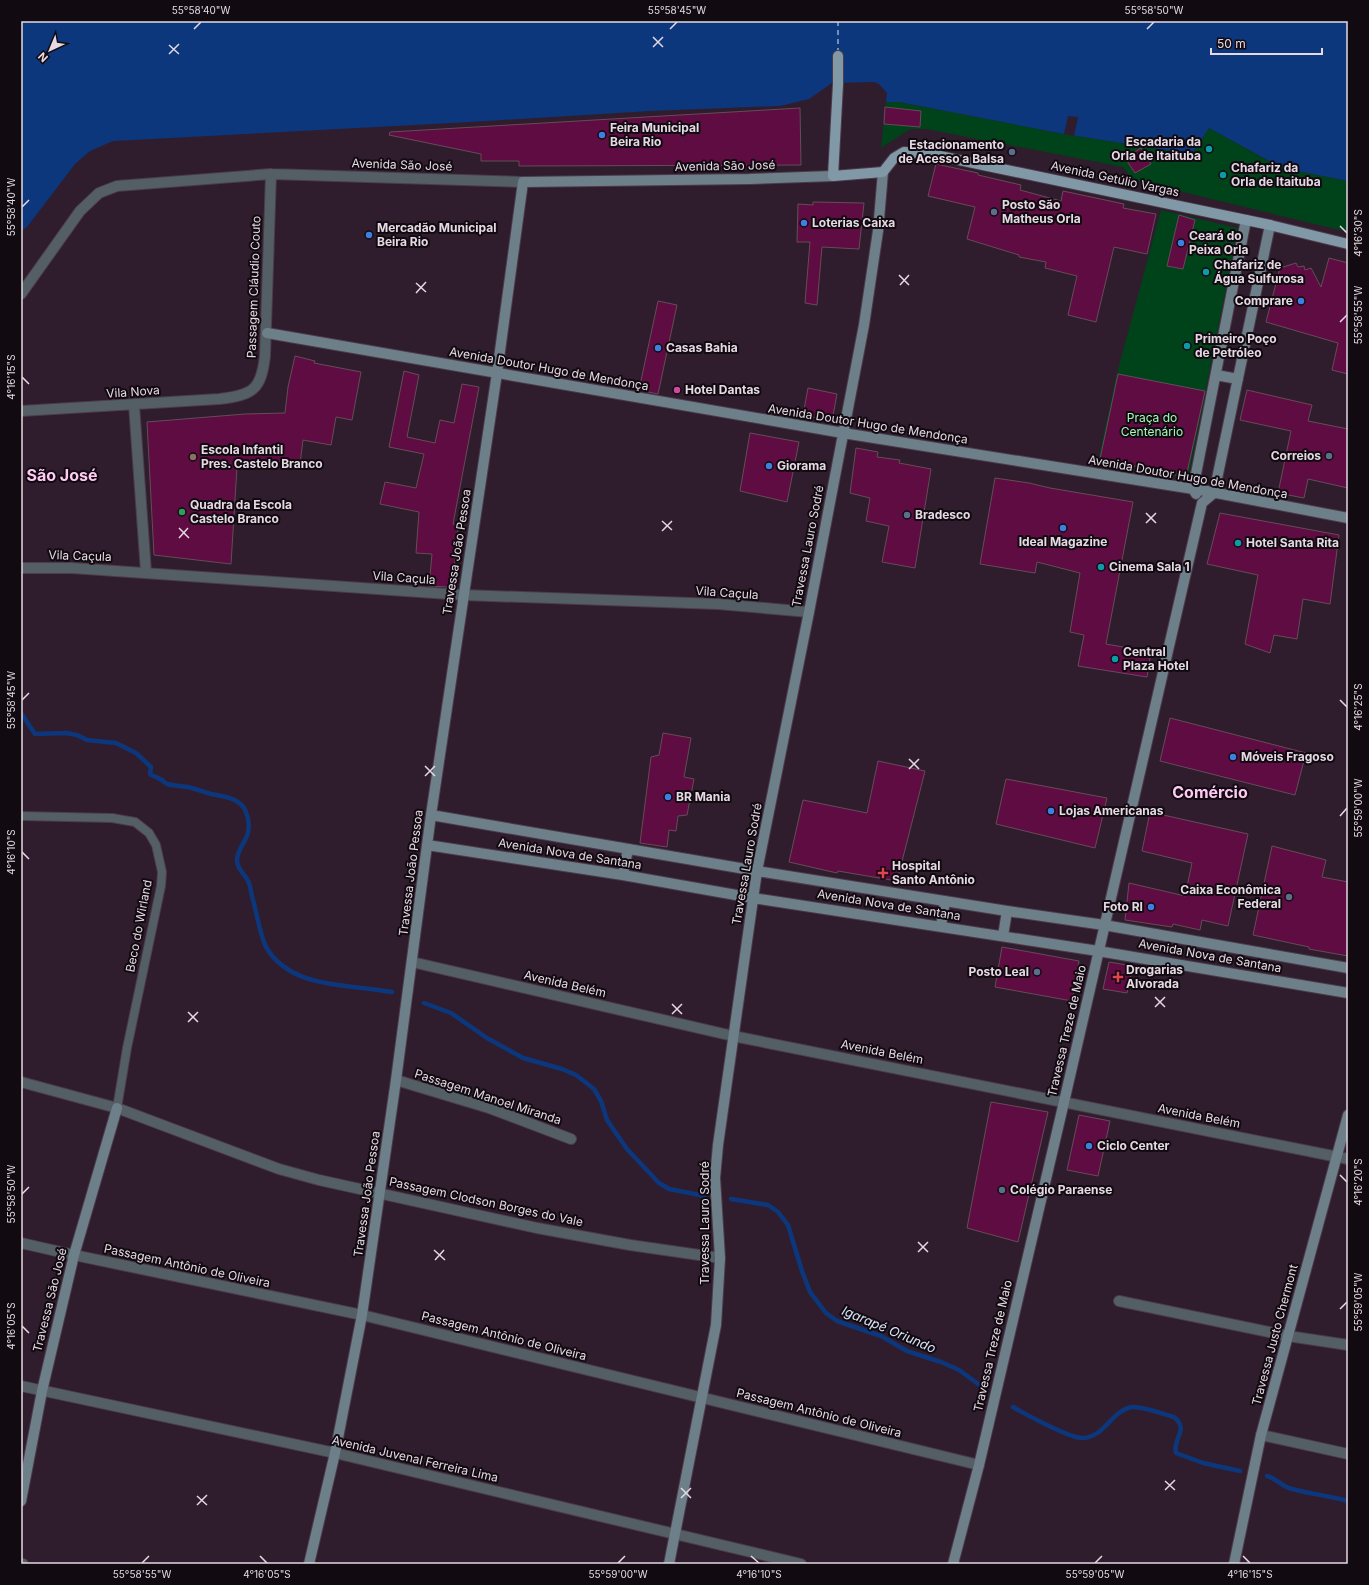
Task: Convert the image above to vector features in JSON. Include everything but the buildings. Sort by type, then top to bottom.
[{"type":"main road","points":[[838,56],[833,176],[883,172]]},
{"type":"main road","name":"Avenida Getúlio Vargas","points":[[883,172],[894,158],[904,152],[919,153],[979,164],[1270,225],[1348,244]]},
{"type":"street","name":"Travessa Lauro Sodré","points":[[669,1564],[716,1325],[720,1258],[715,1178],[719,1130],[757,871],[809,612],[870,286],[878,231],[883,172]]},
{"type":"street","name":"Avenida São José","points":[[21,294],[80,211],[99,194],[117,186],[271,174],[523,182],[749,179],[833,176]]},
{"type":"street","name":"Passagem Cláudio Couto","points":[[246,394],[254,390],[259,383],[263,372],[267,333],[271,174]]},
{"type":"street","name":"Travessa João Pessoa","points":[[309,1564],[335,1454],[362,1315],[396,1080],[431,815],[497,373],[523,182]]},
{"type":"street","points":[[1246,220],[1193,489],[1202,503],[1214,493],[1270,225]]},
{"type":"street","name":"Avenida Doutor Hugo de Mendonça","points":[[267,333],[843,433],[1193,489],[1348,518]]},
{"type":"street","points":[[1216,375],[1238,379]]},
{"type":"street","name":"Vila Nova","points":[[21,412],[219,399],[246,394]]},
{"type":"street","points":[[134,405],[146,572]]},
{"type":"street","name":"Travessa Treze de Maio","points":[[953,1564],[979,1465],[1202,503]]},
{"type":"street","name":"Vila Caçula","points":[[21,568],[72,568],[146,572],[463,594],[718,604],[809,612]]},
{"type":"street","name":"Avenida Nova de Santana","points":[[431,815],[757,871],[1104,925],[1348,968]]},
{"type":"street","name":"Avenida Nova de Santana","points":[[427,845],[623,875],[753,898],[1098,951],[1348,993]]},
{"type":"street","points":[[623,875],[628,849]]},
{"type":"street","points":[[941,926],[945,901]]},
{"type":"street","points":[[1003,936],[1007,911]]},
{"type":"street","name":"Avenida Belém","points":[[412,962],[733,1036],[1348,1160]]},
{"type":"street","name":"Passagem Manoel Miranda","points":[[396,1080],[489,1108],[571,1139]]},
{"type":"street","name":"Passagem Clodson Borges do Vale","points":[[21,1082],[117,1108],[279,1169],[319,1180],[380,1192],[537,1228],[630,1245],[720,1258]]},
{"type":"street","name":"Travessa São José","points":[[21,1501],[42,1391],[74,1256],[117,1108]]},
{"type":"street","name":"Travessa Justo Chermont","points":[[1234,1564],[1261,1435],[1335,1157],[1348,1115]]},
{"type":"street","name":"Passagem Antônio de Oliveira","points":[[21,1243],[74,1256],[362,1315],[979,1465]]},
{"type":"street","points":[[1119,1301],[1288,1336],[1348,1345]]},
{"type":"street","name":"Avenida Juvenal Ferreira Lima","points":[[21,1386],[335,1454],[801,1564]]},
{"type":"street","points":[[1261,1435],[1348,1454]]},
{"type":"lane","name":"Beco do Wirland","points":[[21,816],[112,818],[128,820],[138,824],[146,830],[156,845],[162,872],[161,886],[127,1048],[117,1108]]},
{"type":"green space","points":[[886,102],[899,102],[1064,134],[1192,154],[1209,128],[1281,168],[1348,181],[1348,232],[1133,180],[1123,167],[926,129],[910,129],[881,148]]},
{"type":"green space","name":"Praça do Centenário","points":[[1161,210],[1238,228],[1188,479],[1098,460],[1117,373]]},
{"type":"water","points":[[21,21],[1348,21],[1348,181],[1282,168],[1209,128],[1192,154],[1064,134],[899,102],[886,102],[887,93],[875,82],[832,83],[809,99],[780,106],[650,111],[113,141],[90,151],[75,164],[27,227],[21,231]]},
{"type":"pier","points":[[1068,116],[1078,117],[1074,136],[1064,134]]},
{"type":"waterway","name":"Igarapé Oriundo","points":[[21,713],[35,734],[66,733],[77,735],[87,740],[116,743],[136,753],[151,767],[150,774],[161,779],[167,784],[188,787],[229,798],[238,802],[245,810],[249,826],[247,836],[238,854],[237,863],[250,885],[260,931],[266,947],[277,961],[290,971],[323,983],[392,992]]},
{"type":"waterway","points":[[424,1003],[451,1013],[487,1038],[523,1058],[562,1069],[576,1075],[594,1089],[601,1101],[607,1120],[627,1149],[659,1183],[669,1189],[705,1196]]},
{"type":"waterway","name":"Igarapé Oriundo","points":[[731,1199],[768,1205],[778,1212],[788,1225],[810,1292],[826,1313],[837,1321],[881,1336],[907,1351],[941,1362],[959,1370],[981,1386]]},
{"type":"waterway","points":[[1013,1407],[1069,1435],[1083,1438],[1091,1437],[1103,1429],[1125,1409],[1136,1407],[1153,1410],[1174,1417],[1179,1422],[1181,1430],[1176,1443],[1176,1453],[1203,1463],[1240,1471]]},
{"type":"waterway","name":"Igarapé Oriundo","points":[[1267,1476],[1288,1488],[1348,1501]]},
{"type":"ferry route","points":[[838,21],[838,52]]},
{"type":"place","name":"Feira Municipal Beira Rio","points":[[602,135]]},
{"type":"place","name":"Escadaria da Orla de Itaituba","points":[[1209,149]]},
{"type":"place","name":"Estacionamento de Acesso a Balsa","points":[[1012,152]]},
{"type":"place","name":"Chafariz da Orla de Itaituba","points":[[1223,175]]},
{"type":"place","name":"Posto São Matheus Orla","points":[[994,212]]},
{"type":"place","name":"Loterias Caixa","points":[[804,223]]},
{"type":"place","name":"Mercadão Municipal Beira Rio","points":[[369,235]]},
{"type":"place","name":"Ceará do Peixa Orla","points":[[1181,243]]},
{"type":"place","name":"Chafariz de Água Sulfurosa","points":[[1206,272]]},
{"type":"place","name":"Comprare","points":[[1301,301]]},
{"type":"place","name":"Primeiro Poço de Petróleo","points":[[1187,346]]},
{"type":"place","name":"Casas Bahia","points":[[658,348]]},
{"type":"place","name":"Hotel Dantas","points":[[677,390]]},
{"type":"place","name":"Correios","points":[[1329,456]]},
{"type":"place","name":"Escola Infantil Pres. Castelo Branco","points":[[193,457]]},
{"type":"place","name":"Giorama","points":[[769,466]]},
{"type":"place","name":"Quadra da Escola Castelo Branco","points":[[182,512]]},
{"type":"place","name":"Bradesco","points":[[907,515]]},
{"type":"place","name":"Ideal Magazine","points":[[1063,528]]},
{"type":"place","name":"Hotel Santa Rita","points":[[1238,543]]},
{"type":"place","name":"Cinema Sala 1","points":[[1101,567]]},
{"type":"place","name":"Central Plaza Hotel","points":[[1115,659]]},
{"type":"place","name":"Móveis Fragoso","points":[[1233,757]]},
{"type":"place","name":"BR Mania","points":[[668,797]]},
{"type":"place","name":"Lojas Americanas","points":[[1051,811]]},
{"type":"place","name":"Hospital Santo Antônio","points":[[883,873]]},
{"type":"place","name":"Caixa Econômica Federal","points":[[1289,897]]},
{"type":"place","name":"Foto RI","points":[[1151,907]]},
{"type":"place","name":"Posto Leal","points":[[1037,972]]},
{"type":"place","name":"Drogarias Alvorada","points":[[1118,977]]},
{"type":"place","name":"Ciclo Center","points":[[1089,1146]]},
{"type":"place","name":"Colégio Paraense","points":[[1002,1190]]},
{"type":"district","name":"São José","points":[[62,475]]},
{"type":"district","name":"Comércio","points":[[1210,792]]}]
